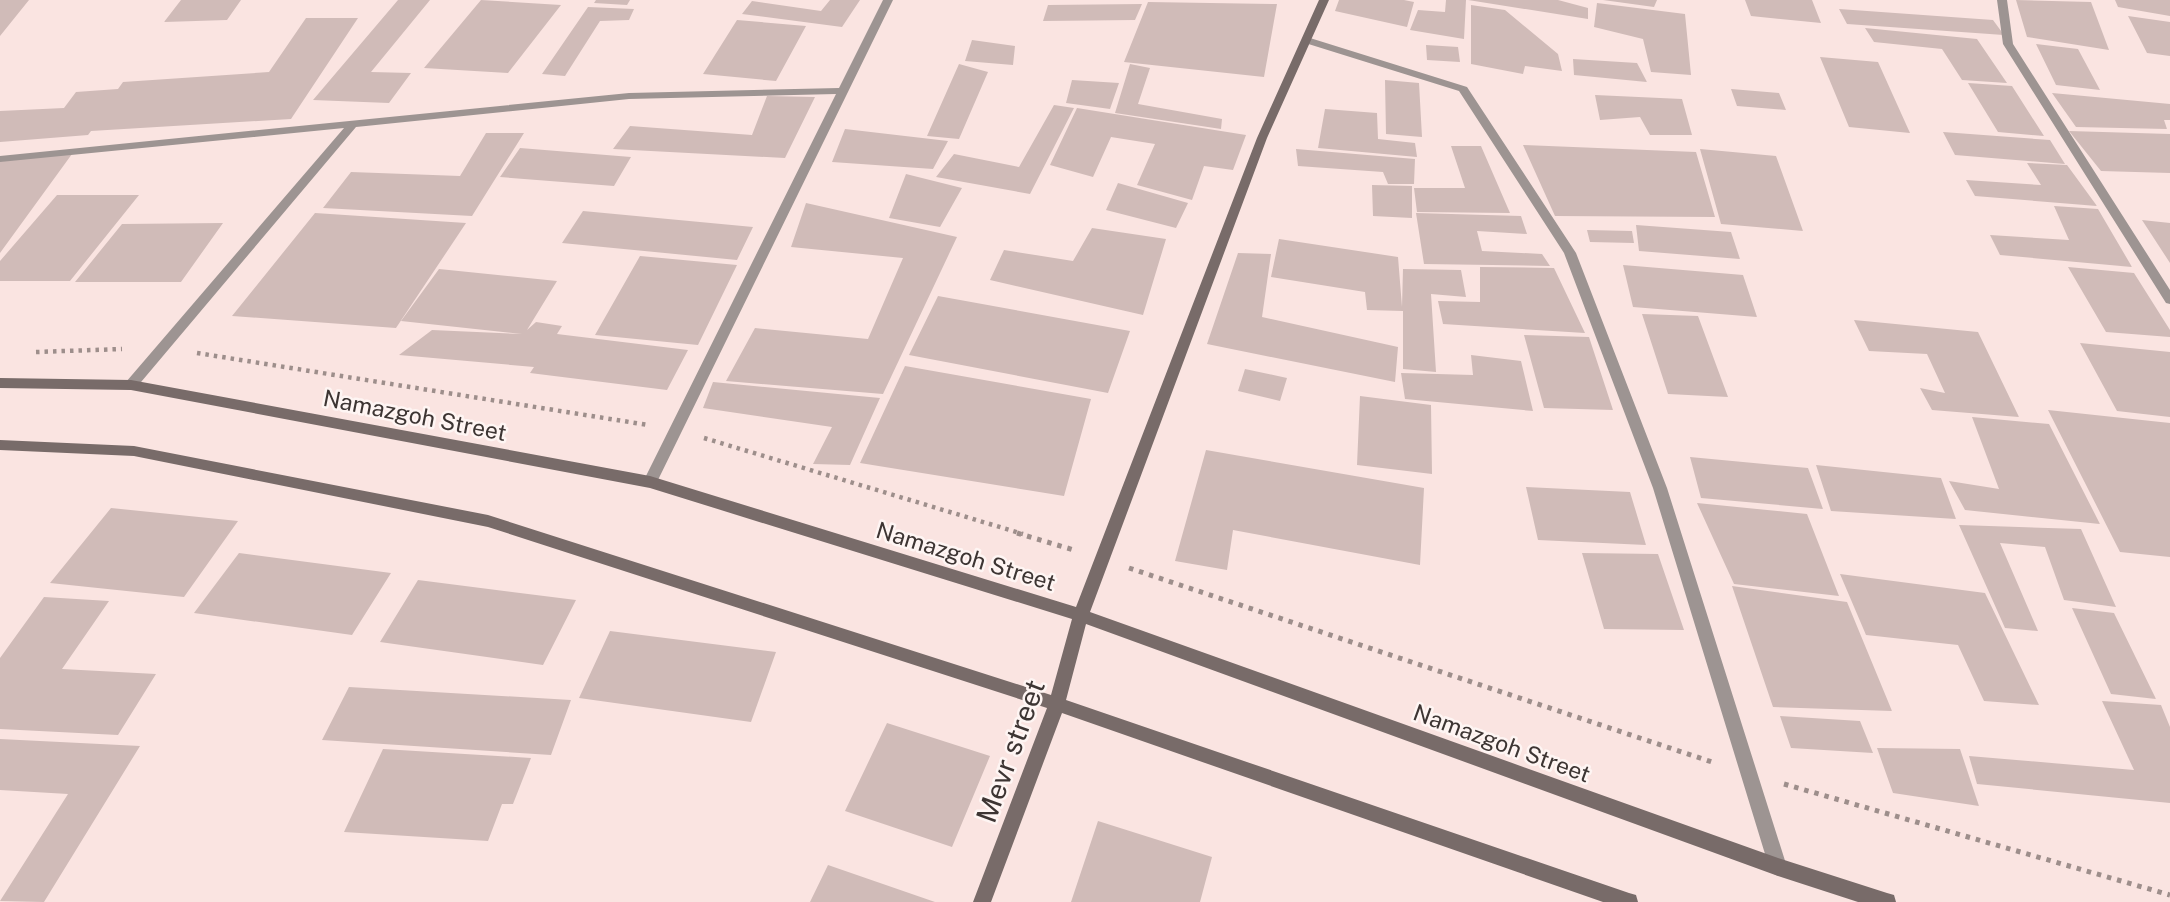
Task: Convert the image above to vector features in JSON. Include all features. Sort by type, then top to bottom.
[{"type":"main road","name":"Mevr street","points":[[982,902],[1057,704],[1082,615],[1262,138],[1324,0]]},
{"type":"main road","name":"Namazgoh Street","points":[[0,383],[131,385],[650,482],[1082,615],[1778,867],[1887,902]]},
{"type":"main road","points":[[0,445],[134,451],[488,521],[1057,704],[1629,902]]},
{"type":"street","points":[[650,482],[888,0]]},
{"type":"street","points":[[2002,0],[2008,44],[2170,300]]},
{"type":"street","points":[[1306,40],[1463,89],[1570,253],[1660,488],[1778,867]]},
{"type":"street","points":[[0,159],[629,96],[842,91]]},
{"type":"street","points":[[131,385],[354,124]]},
{"type":"building","points":[[0,0],[29,0],[0,36]]},
{"type":"building","points":[[181,0],[241,0],[227,20],[164,22]]},
{"type":"building","points":[[398,0],[430,0],[371,72],[411,73],[389,103],[313,100]]},
{"type":"building","points":[[481,0],[561,5],[508,73],[424,68]]},
{"type":"building","points":[[596,0],[630,0],[627,5],[594,3]]},
{"type":"building","points":[[830,0],[860,0],[842,27],[742,14],[752,1],[821,11]]},
{"type":"building","points":[[1339,0],[1414,2],[1407,27],[1335,11]]},
{"type":"building","points":[[1446,0],[1466,0],[1464,39],[1410,30],[1418,10],[1445,12]]},
{"type":"building","points":[[1468,0],[1558,0],[1588,8],[1588,19]]},
{"type":"building","points":[[1603,0],[1657,0],[1654,7]]},
{"type":"building","points":[[1745,0],[1812,0],[1821,23],[1751,16]]},
{"type":"building","points":[[2016,0],[2091,2],[2109,50],[2027,37]]},
{"type":"building","points":[[2115,0],[2170,0],[2170,16],[2118,7]]},
{"type":"building","points":[[1148,2],[1277,4],[1264,77],[1124,62]]},
{"type":"building","points":[[1597,3],[1685,14],[1691,75],[1651,72],[1643,39],[1594,27]]},
{"type":"building","points":[[1142,4],[1135,20],[1043,21],[1048,5]]},
{"type":"building","points":[[1471,5],[1505,10],[1558,54],[1562,71],[1525,66],[1523,74],[1471,64]]},
{"type":"building","points":[[588,7],[634,9],[629,20],[600,21],[565,76],[542,74]]},
{"type":"building","points":[[1839,9],[1993,20],[2004,35],[1847,24]]},
{"type":"building","points":[[2128,16],[2170,22],[2170,56],[2147,53]]},
{"type":"building","points":[[306,18],[358,18],[291,119],[91,131],[88,135],[0,142],[0,111],[64,108],[76,92],[118,89],[123,82],[269,72]]},
{"type":"building","points":[[737,20],[806,26],[776,81],[703,74]]},
{"type":"building","points":[[1865,28],[1977,39],[2007,83],[1962,80],[1942,49],[1874,42]]},
{"type":"building","points":[[972,40],[1015,46],[1013,65],[965,61]]},
{"type":"building","points":[[2036,44],[2078,49],[2100,90],[2056,85]]},
{"type":"building","points":[[1426,45],[1458,47],[1460,62],[1427,60]]},
{"type":"building","points":[[1820,57],[1878,62],[1910,133],[1849,127]]},
{"type":"building","points":[[1573,59],[1637,63],[1647,82],[1574,75]]},
{"type":"building","points":[[959,64],[988,72],[959,139],[927,136]]},
{"type":"building","points":[[1130,64],[1150,68],[1138,104],[1222,119],[1221,129],[1115,113]]},
{"type":"building","points":[[1072,80],[1119,83],[1110,109],[1066,103]]},
{"type":"building","points":[[1385,80],[1419,83],[1422,137],[1386,134]]},
{"type":"building","points":[[1968,83],[2012,86],[2044,136],[1998,132]]},
{"type":"building","points":[[1731,89],[1779,93],[1786,110],[1737,106]]},
{"type":"building","points":[[2052,93],[2170,104],[2170,120],[2164,120],[2167,129],[2076,127]]},
{"type":"building","points":[[1595,95],[1682,99],[1692,135],[1650,135],[1640,117],[1600,120]]},
{"type":"building","points":[[767,96],[815,97],[785,158],[613,149],[630,126],[752,135]]},
{"type":"building","points":[[1054,105],[1074,108],[1030,194],[936,177],[954,154],[1019,167]]},
{"type":"building","points":[[1077,108],[1246,135],[1233,170],[1204,166],[1192,200],[1137,185],[1155,144],[1111,137],[1093,177],[1050,165]]},
{"type":"building","points":[[1325,109],[1377,113],[1378,139],[1415,143],[1417,157],[1318,148]]},
{"type":"building","points":[[845,129],[948,141],[933,169],[832,162]]},
{"type":"building","points":[[2069,131],[2170,134],[2170,173],[2101,171]]},
{"type":"building","points":[[1943,132],[2050,140],[2065,164],[1955,155]]},
{"type":"building","points":[[486,133],[524,133],[472,216],[323,208],[351,172],[460,176]]},
{"type":"building","points":[[1523,145],[1696,152],[1715,217],[1555,216]]},
{"type":"building","points":[[1451,146],[1481,146],[1510,213],[1417,212],[1414,188],[1465,188]]},
{"type":"building","points":[[520,148],[631,157],[614,186],[500,177]]},
{"type":"building","points":[[1296,149],[1415,159],[1414,184],[1388,184],[1383,172],[1298,166]]},
{"type":"building","points":[[1700,149],[1776,156],[1803,231],[1721,224]]},
{"type":"building","points":[[72,154],[0,253],[0,159]]},
{"type":"building","points":[[2027,163],[2067,165],[2097,206],[1975,196],[1966,180],[2041,185]]},
{"type":"building","points":[[906,174],[962,188],[940,227],[889,218]]},
{"type":"building","points":[[1118,183],[1188,203],[1176,228],[1106,210]]},
{"type":"building","points":[[1372,185],[1412,186],[1412,218],[1373,216]]},
{"type":"building","points":[[57,195],[139,195],[70,281],[0,281],[0,261]]},
{"type":"building","points":[[806,203],[957,237],[883,394],[726,381],[755,328],[868,339],[903,258],[791,247]]},
{"type":"building","points":[[2054,206],[2098,209],[2132,267],[2000,255],[1990,235],[2069,240]]},
{"type":"building","points":[[583,211],[753,227],[737,260],[562,243]]},
{"type":"building","points":[[315,213],[466,223],[396,328],[232,316]]},
{"type":"building","points":[[1416,213],[1521,216],[1527,234],[1477,231],[1482,251],[1542,254],[1550,266],[1424,264]]},
{"type":"building","points":[[2142,220],[2170,223],[2170,263]]},
{"type":"building","points":[[223,223],[181,282],[75,282],[122,224]]},
{"type":"building","points":[[1636,225],[1731,232],[1740,259],[1639,251]]},
{"type":"building","points":[[1092,228],[1166,239],[1143,315],[990,280],[1004,250],[1073,261]]},
{"type":"building","points":[[1587,230],[1632,231],[1634,243],[1590,242]]},
{"type":"building","points":[[1279,239],[1398,257],[1402,307],[1403,269],[1461,270],[1466,297],[1431,294],[1436,372],[1403,369],[1403,311],[1367,310],[1365,292],[1271,277]]},
{"type":"building","points":[[1238,253],[1271,254],[1262,317],[1398,347],[1395,382],[1207,344]]},
{"type":"building","points":[[640,256],[737,265],[698,345],[595,335]]},
{"type":"building","points":[[1623,265],[1743,275],[1757,317],[1633,307]]},
{"type":"building","points":[[1480,267],[1554,268],[1585,333],[1443,324],[1438,301],[1480,302]]},
{"type":"building","points":[[2068,267],[2134,273],[2170,330],[2170,337],[2106,332]]},
{"type":"building","points":[[439,269],[557,281],[527,330],[536,322],[562,326],[557,334],[688,350],[667,390],[530,373],[534,367],[399,355],[432,330],[522,334],[401,321]]},
{"type":"building","points":[[938,296],[1130,331],[1108,393],[909,355]]},
{"type":"building","points":[[1642,314],[1698,316],[1728,397],[1668,394]]},
{"type":"building","points":[[1854,320],[1978,332],[2019,417],[1932,410],[1920,388],[1945,393],[1927,354],[1869,351]]},
{"type":"building","points":[[1524,335],[1589,337],[1613,410],[1544,408]]},
{"type":"building","points":[[2080,343],[2170,352],[2170,417],[2117,411]]},
{"type":"building","points":[[1471,355],[1521,361],[1533,411],[1405,399],[1401,373],[1473,375]]},
{"type":"building","points":[[905,366],[1091,399],[1064,496],[860,463]]},
{"type":"building","points":[[1245,369],[1287,378],[1280,401],[1238,391]]},
{"type":"building","points":[[713,382],[880,398],[850,465],[813,464],[832,427],[703,408]]},
{"type":"building","points":[[1360,396],[1431,405],[1432,474],[1357,465]]},
{"type":"building","points":[[2048,410],[2170,423],[2170,557],[2120,552]]},
{"type":"building","points":[[1972,417],[2049,424],[2100,524],[1965,510],[1949,481],[1999,489]]},
{"type":"building","points":[[1206,450],[1424,488],[1420,565],[1233,530],[1227,570],[1175,561]]},
{"type":"building","points":[[1690,457],[1808,468],[1823,509],[1701,498]]},
{"type":"building","points":[[1816,465],[1941,478],[1956,519],[1831,511]]},
{"type":"building","points":[[1526,487],[1630,492],[1646,545],[1538,540]]},
{"type":"building","points":[[1697,503],[1807,514],[1839,596],[1734,584]]},
{"type":"building","points":[[111,508],[238,521],[184,597],[50,583]]},
{"type":"building","points":[[1959,525],[2081,529],[2116,607],[2064,600],[2045,547],[2000,543],[2038,631],[2005,628]]},
{"type":"building","points":[[239,553],[391,573],[352,635],[194,613]]},
{"type":"building","points":[[1582,553],[1658,554],[1684,630],[1604,629]]},
{"type":"building","points":[[1840,574],[1985,593],[2039,705],[1984,701],[1958,645],[1866,635]]},
{"type":"building","points":[[418,580],[576,600],[543,665],[380,642]]},
{"type":"building","points":[[1732,586],[1847,602],[1892,711],[1773,707]]},
{"type":"building","points":[[44,597],[109,601],[62,669],[156,674],[118,735],[0,729],[0,658]]},
{"type":"building","points":[[2072,608],[2114,613],[2156,699],[2111,694]]},
{"type":"building","points":[[610,631],[776,652],[751,722],[579,698]]},
{"type":"building","points":[[349,687],[571,700],[551,755],[322,740]]},
{"type":"building","points":[[2102,701],[2161,705],[2170,727],[2170,803],[1977,784],[1969,756],[2134,770]]},
{"type":"building","points":[[1780,716],[1860,721],[1873,753],[1791,748]]},
{"type":"building","points":[[887,723],[990,756],[952,847],[845,811]]},
{"type":"building","points":[[0,739],[140,746],[44,902],[0,901],[68,794],[0,790]]},
{"type":"building","points":[[1877,748],[1960,749],[1979,806],[1893,793]]},
{"type":"building","points":[[383,749],[531,758],[513,804],[502,804],[488,841],[344,832]]},
{"type":"building","points":[[1098,821],[1212,857],[1200,902],[1071,902]]},
{"type":"building","points":[[828,865],[935,902],[810,902]]}]
